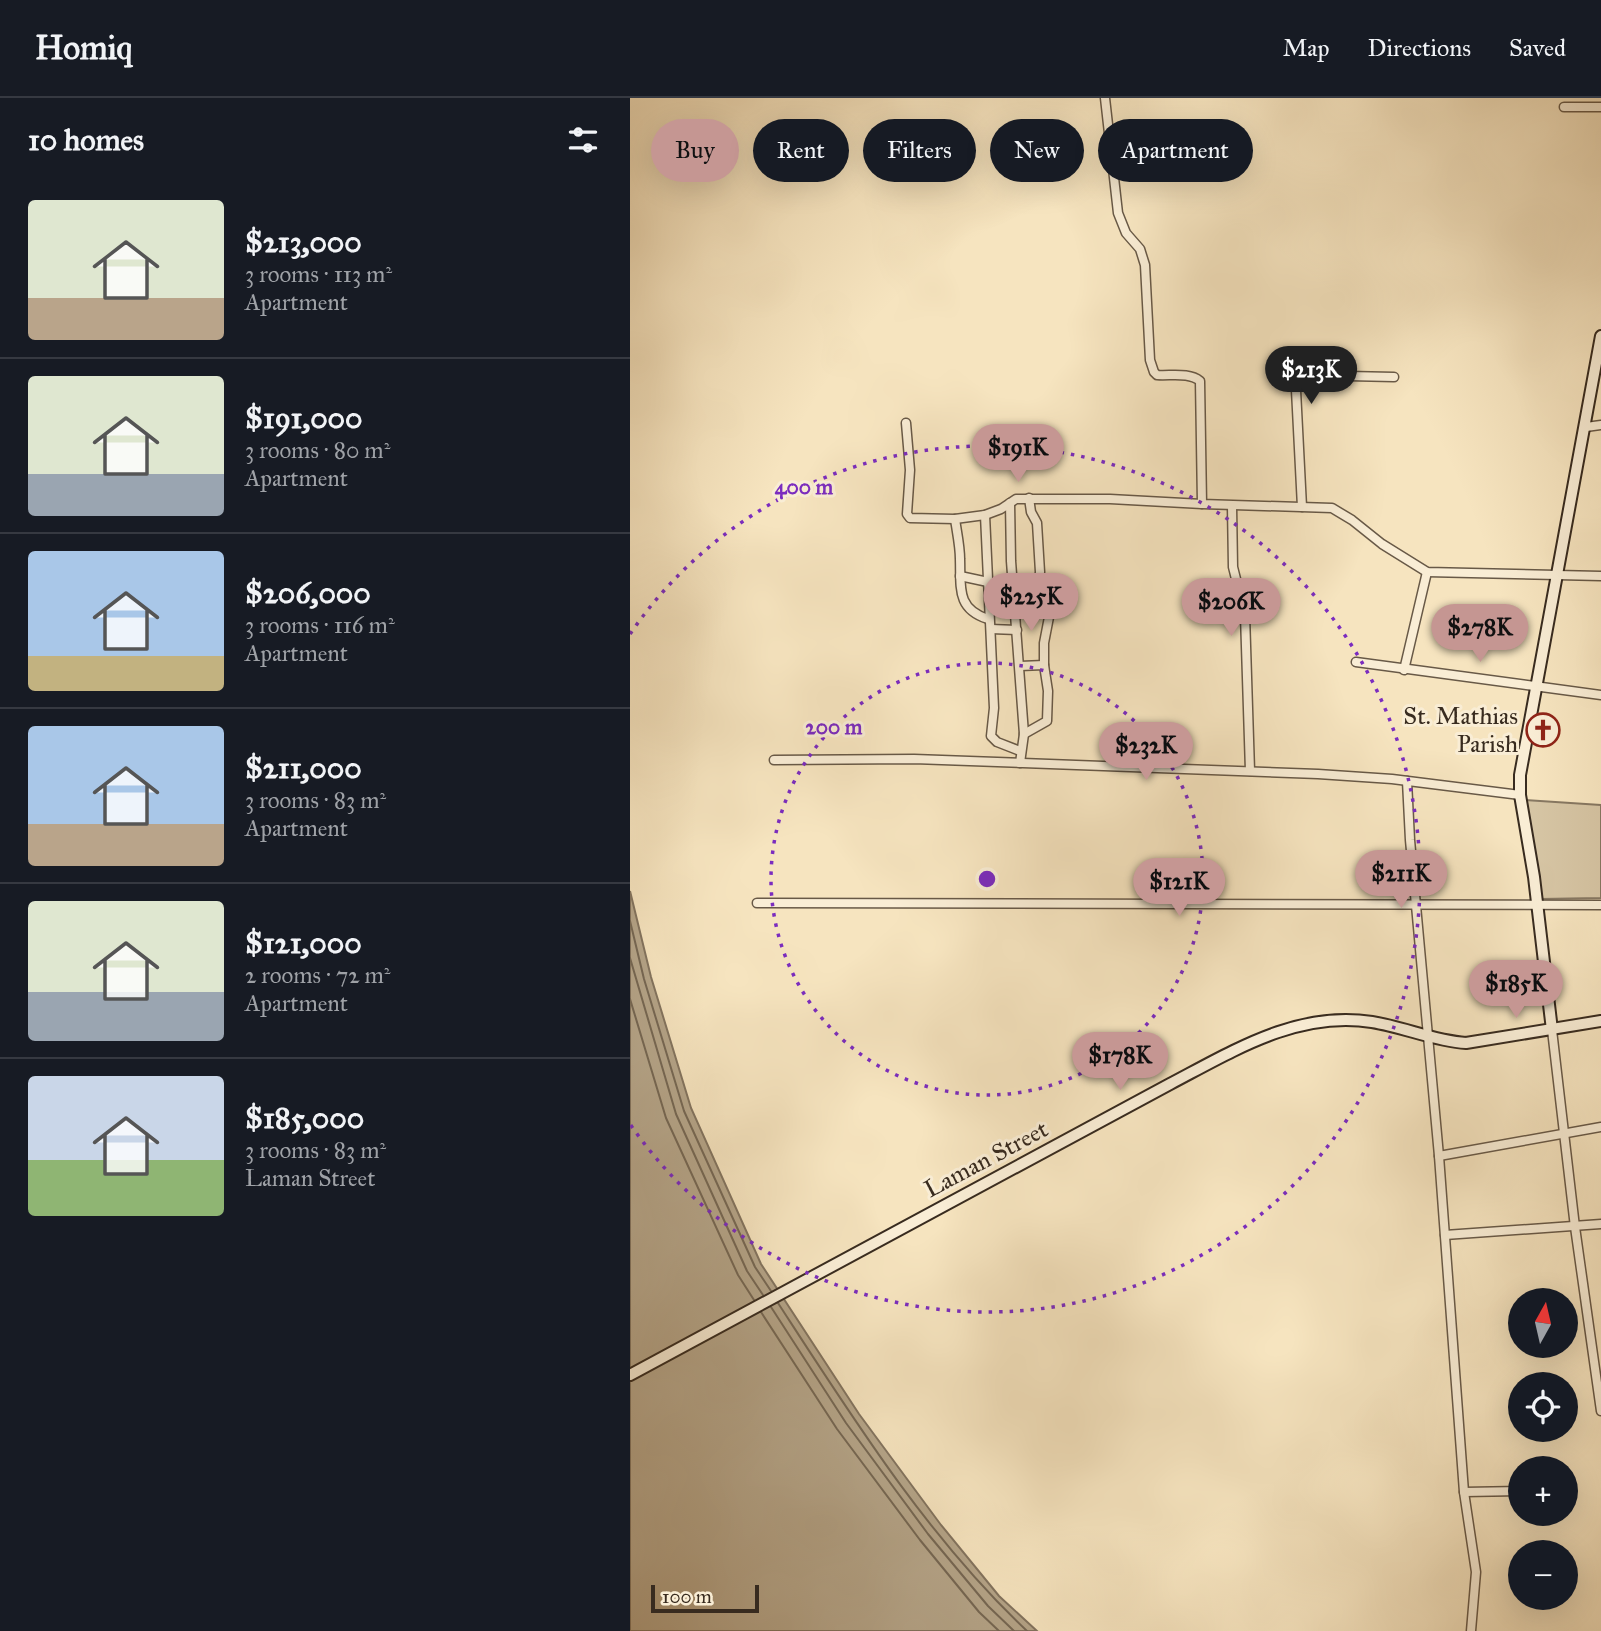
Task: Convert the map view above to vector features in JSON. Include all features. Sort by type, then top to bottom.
[{"type":"main road","points":[[1552,1030],[1538,905],[1520,795],[1522,760],[1601,336]]},
{"type":"main road","name":"Laman Street","points":[[630,1375],[1256,1039],[1296,1026],[1336,1020],[1374,1022],[1449,1042],[1466,1043],[1601,1021]]},
{"type":"street","points":[[1105,98],[1118,213],[1126,233],[1140,250],[1145,265],[1150,360],[1154,372],[1157,375],[1196,377],[1200,381],[1202,505]]},
{"type":"street","points":[[1564,107],[1601,107]]},
{"type":"street","points":[[1302,507],[1296,390],[1299,379],[1302,375],[1316,374],[1394,377]]},
{"type":"street","points":[[906,424],[910,470],[907,514],[910,518],[955,520],[985,515],[1016,499],[1028,498],[1332,508],[1427,572],[1601,576]]},
{"type":"street","points":[[1586,427],[1601,425]]},
{"type":"street","points":[[1024,734],[1046,721],[1048,691],[1044,643],[1048,617],[1038,590],[1040,572],[1037,523],[1028,498]]},
{"type":"street","points":[[1010,503],[1011,561],[1024,734],[1020,763]]},
{"type":"street","points":[[1232,506],[1233,567],[1245,615],[1250,771]]},
{"type":"street","points":[[985,515],[994,708],[991,736],[997,742],[1020,751]]},
{"type":"street","points":[[955,520],[959,541],[961,595],[970,610],[988,619]]},
{"type":"street","points":[[1404,670],[1427,572]]},
{"type":"street","points":[[960,576],[988,582]]},
{"type":"street","points":[[991,629],[1017,630]]},
{"type":"street","points":[[1356,662],[1601,695]]},
{"type":"street","points":[[1020,666],[1044,665]]},
{"type":"street","points":[[774,760],[914,759],[1250,771],[1408,781],[1520,795]]},
{"type":"street","points":[[1408,781],[1415,904],[1439,1156],[1464,1492],[1476,1572],[1471,1631]]},
{"type":"street","points":[[757,903],[1601,905]]},
{"type":"street","points":[[1552,1030],[1575,1227],[1601,1411]]},
{"type":"street","points":[[1439,1156],[1601,1127]]},
{"type":"street","points":[[1445,1235],[1601,1224]]},
{"type":"street","points":[[1464,1492],[1508,1491]]},
{"type":"shaded area","points":[[1525,800],[1601,805],[1601,898],[1540,899]]},
{"type":"water","points":[[630,891],[651,977],[691,1108],[761,1264],[859,1414],[941,1525],[999,1596],[1037,1631],[630,1631]]},
{"type":"place","name":"St. Mathias Parish","points":[[1543,730]]}]
